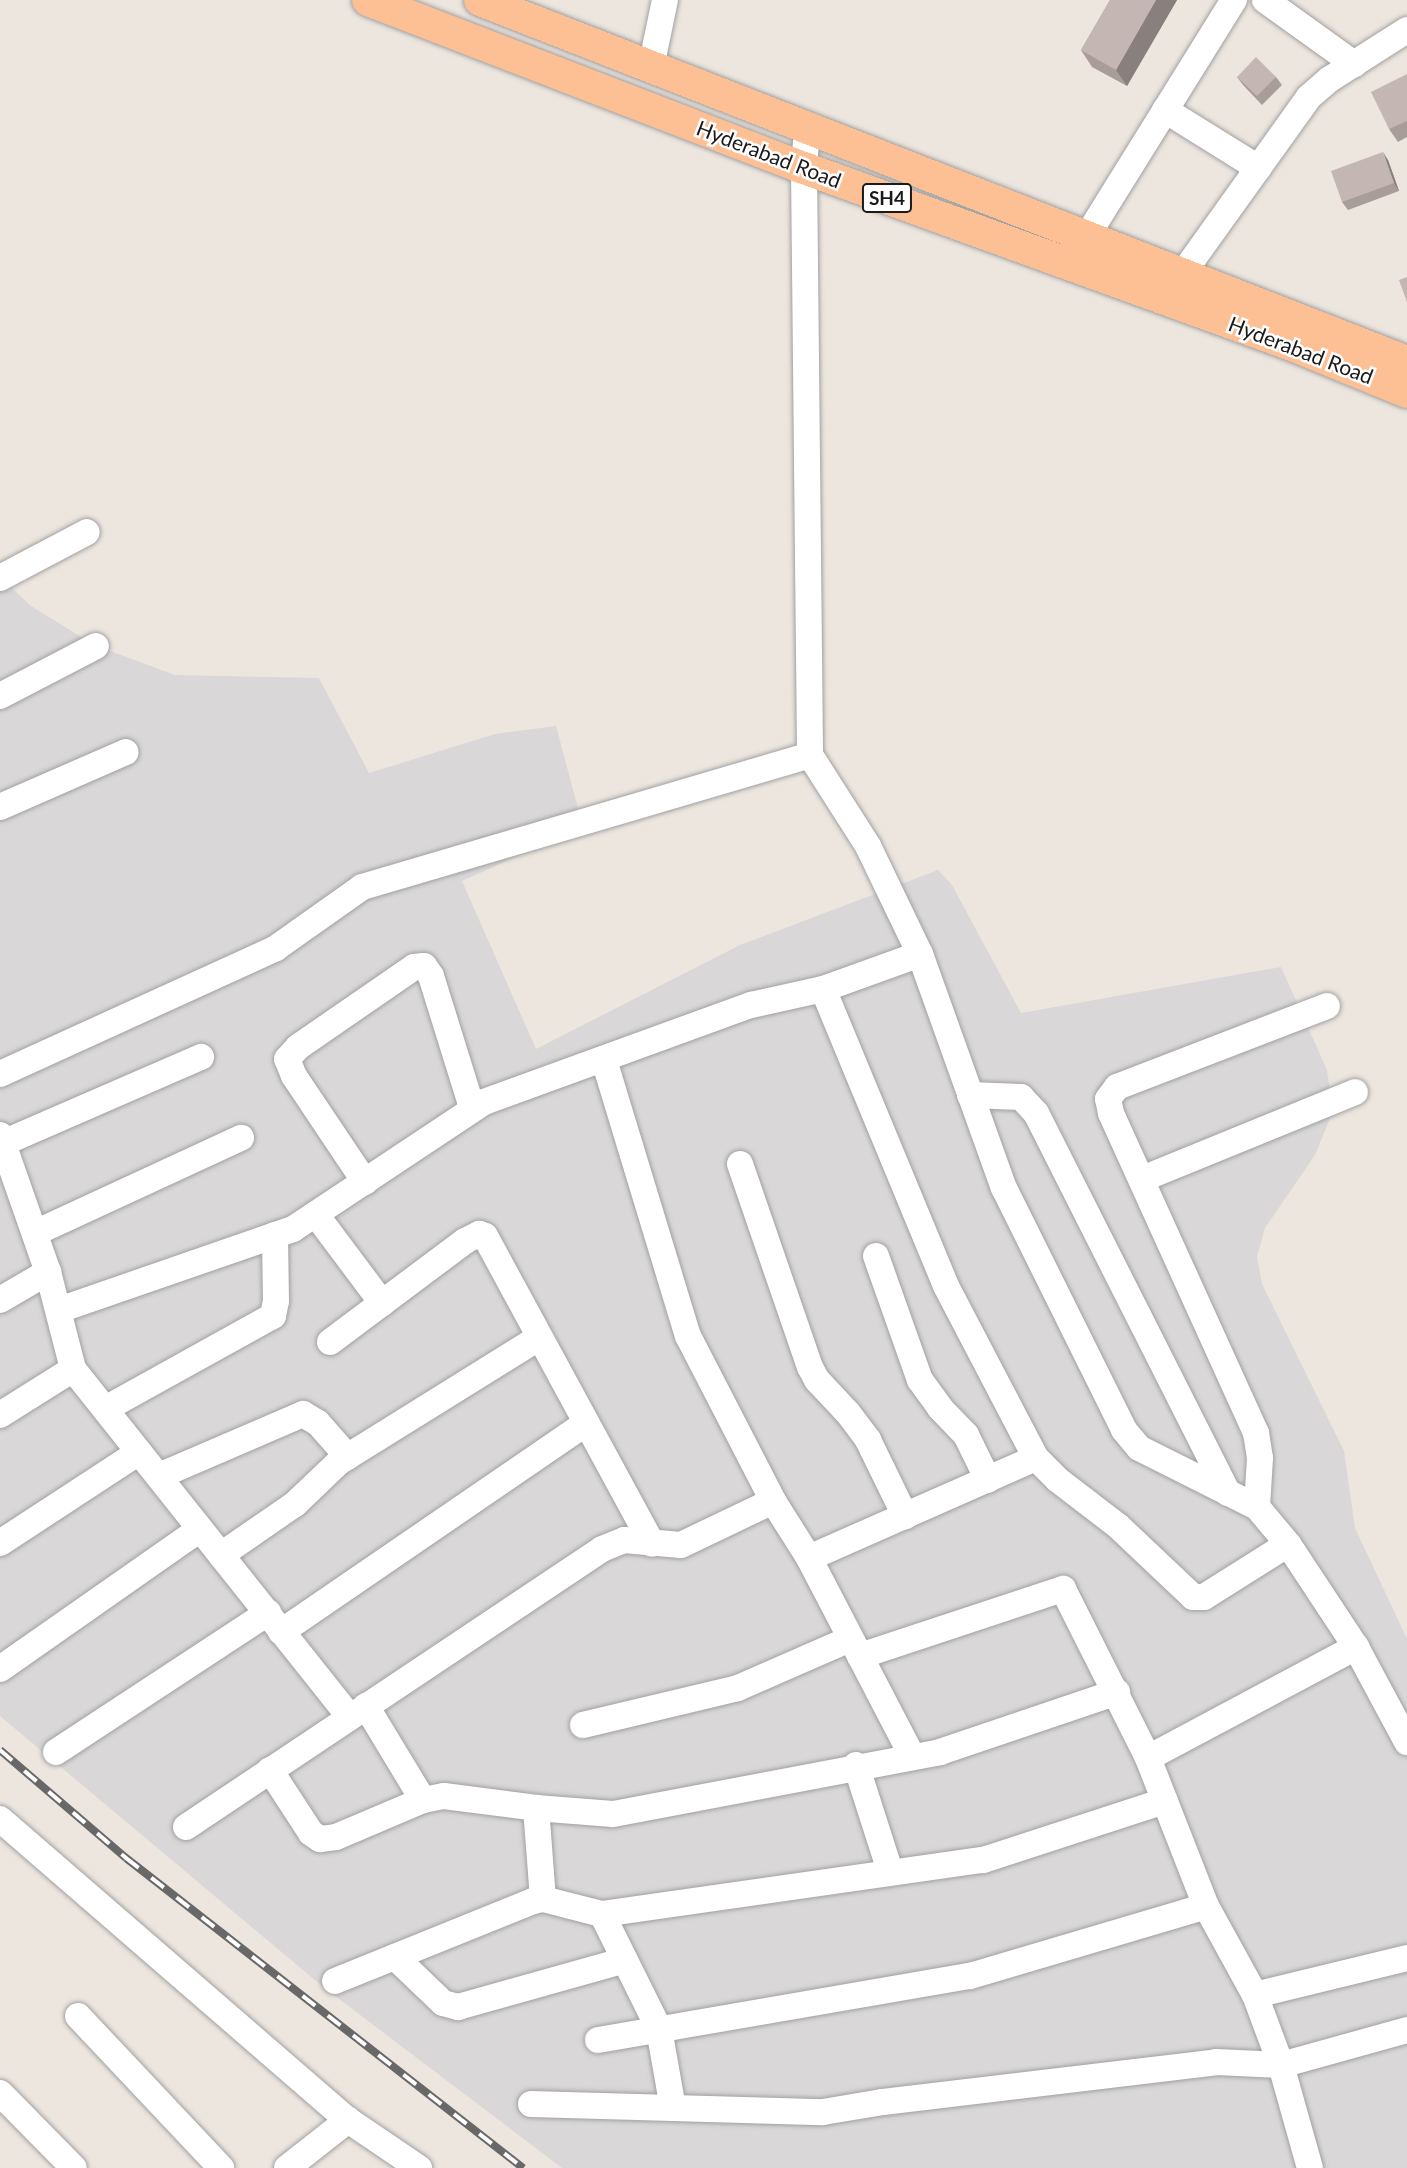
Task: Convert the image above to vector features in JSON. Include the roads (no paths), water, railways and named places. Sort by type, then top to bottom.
[{"type":"main road","name":"Hyderabad Road","points":[[368,0],[804,168],[1292,345],[1407,392]]},
{"type":"main road","name":"Hyderabad Road","points":[[480,0],[1407,362]]},
{"type":"street","points":[[650,67],[665,0]]},
{"type":"street","points":[[1087,236],[1234,0]]},
{"type":"street","points":[[1265,0],[1354,64]]},
{"type":"street","points":[[1183,273],[1309,97],[1407,30]]},
{"type":"street","points":[[1165,110],[1258,168]]},
{"type":"street","points":[[807,128],[804,168],[810,755],[868,846],[920,954],[1004,1188],[1125,1430],[1139,1448],[1256,1507],[1288,1544],[1356,1647],[1407,1742]]},
{"type":"street","points":[[0,578],[87,532]]},
{"type":"street","points":[[0,696],[96,646]]},
{"type":"street","points":[[0,807],[126,752]]},
{"type":"street","points":[[0,1074],[276,948],[362,887],[810,755]]},
{"type":"street","points":[[59,1310],[275,1236],[317,1216],[472,1108],[751,1005],[823,989],[920,954]]},
{"type":"street","points":[[365,1182],[293,1076],[287,1059],[298,1047],[414,967],[424,966],[431,976],[472,1108]]},
{"type":"street","points":[[823,989],[946,1286],[1036,1458],[1058,1480],[1118,1526],[1193,1597],[1205,1597],[1288,1544]]},
{"type":"street","points":[[1256,1507],[1260,1458],[1256,1433],[1111,1113],[1110,1093],[1117,1087],[1327,1006]]},
{"type":"street","points":[[201,1057],[1,1139],[10,1195],[35,1233],[59,1310],[73,1369],[275,1623],[357,1711],[423,1800]]},
{"type":"street","points":[[604,1060],[688,1336],[772,1502],[809,1558],[912,1756]]},
{"type":"street","points":[[1142,1180],[1355,1092]]},
{"type":"street","points":[[970,1095],[1021,1097],[1035,1113],[1228,1493]]},
{"type":"street","points":[[35,1233],[241,1138]]},
{"type":"street","points":[[740,1164],[810,1367],[817,1380],[848,1413],[868,1440],[905,1516]]},
{"type":"street","points":[[317,1216],[382,1303]]},
{"type":"street","points":[[330,1342],[479,1234],[489,1242],[538,1338],[652,1544]]},
{"type":"street","points":[[105,1409],[273,1316],[276,1301],[275,1236]]},
{"type":"street","points":[[876,1256],[920,1380],[934,1401],[966,1435],[988,1480]]},
{"type":"street","points":[[0,1300],[48,1272]]},
{"type":"street","points":[[221,1555],[295,1504],[348,1457],[538,1338]]},
{"type":"street","points":[[0,1415],[73,1369]]},
{"type":"street","points":[[159,1476],[303,1414],[318,1423],[348,1457]]},
{"type":"street","points":[[56,1752],[275,1623],[586,1423]]},
{"type":"street","points":[[0,1543],[139,1452]]},
{"type":"street","points":[[809,1558],[1036,1458]]},
{"type":"street","points":[[186,1827],[602,1549],[624,1540],[681,1545],[772,1502]]},
{"type":"street","points":[[0,1669],[200,1529]]},
{"type":"street","points":[[583,1725],[738,1688],[855,1647],[1063,1589],[1149,1758],[1206,1906],[1255,1995],[1281,2065],[1310,2168]]},
{"type":"street","points":[[1149,1758],[1356,1647]]},
{"type":"street","points":[[270,1770],[311,1833],[320,1839],[336,1837],[423,1800],[459,1796],[536,1808],[613,1814],[856,1765],[940,1752],[1117,1692]]},
{"type":"street","points":[[856,1765],[890,1871]]},
{"type":"street","points":[[335,1981],[543,1899],[602,1914],[890,1871],[983,1860],[1165,1801]]},
{"type":"street","points":[[536,1808],[543,1899]]},
{"type":"street","points":[[0,1819],[348,2120],[419,2168]]},
{"type":"street","points":[[598,2040],[970,1976],[1206,1906]]},
{"type":"street","points":[[602,1914],[660,2029],[673,2108]]},
{"type":"street","points":[[395,1957],[443,2003],[458,2007],[625,1960]]},
{"type":"street","points":[[1255,1995],[1407,1958]]},
{"type":"street","points":[[78,2016],[221,2168]]},
{"type":"street","points":[[531,2104],[823,2112],[883,2102],[1216,2062],[1281,2065],[1407,2030]]},
{"type":"street","points":[[0,2093],[74,2168]]},
{"type":"street","points":[[287,2168],[348,2120]]},
{"type":"railway","points":[[0,1750],[126,1858],[523,2168]]}]
